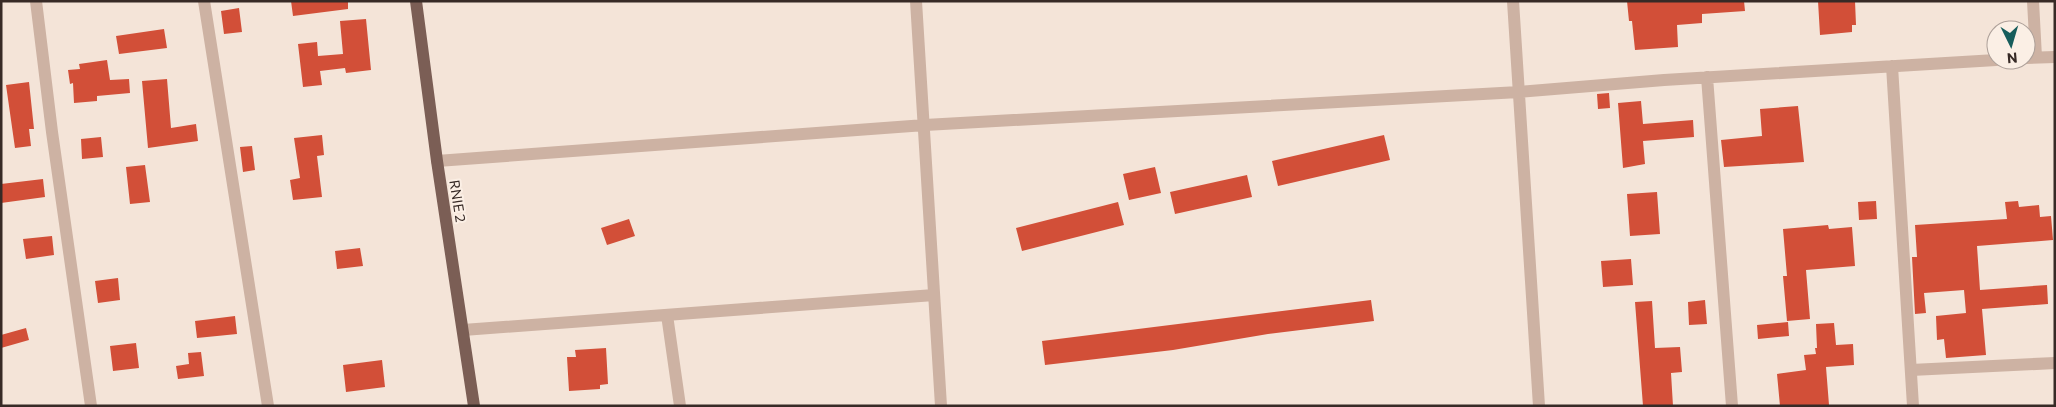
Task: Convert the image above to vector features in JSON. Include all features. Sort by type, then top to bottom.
[{"type":"main road","name":"RNIE 2","points":[[416,1],[437,161],[474,406]]},
{"type":"street","points":[[36,1],[52,132],[91,406]]},
{"type":"street","points":[[204,1],[268,406]]},
{"type":"street","points":[[916,1],[941,406]]},
{"type":"street","points":[[1514,1],[1539,406]]},
{"type":"street","points":[[2032,20],[2033,1]]},
{"type":"street","points":[[2036,58],[2055,56]]},
{"type":"street","points":[[437,161],[925,125],[1520,92],[1707,77],[1986,61]]},
{"type":"street","points":[[1892,66],[1913,406]]},
{"type":"street","points":[[1707,77],[1732,406]]},
{"type":"street","points":[[463,330],[934,294]]},
{"type":"street","points":[[667,314],[680,406]]},
{"type":"street","points":[[1911,370],[2055,363]]},
{"type":"building","points":[[291,1],[348,1],[348,9],[293,16]]},
{"type":"building","points":[[1627,1],[1744,1],[1745,11],[1702,14],[1702,23],[1677,25],[1678,47],[1635,50],[1632,21],[1629,21]]},
{"type":"building","points":[[1818,1],[1855,1],[1856,25],[1852,25],[1852,32],[1820,35]]},
{"type":"building","points":[[239,8],[242,32],[224,34],[221,11]]},
{"type":"building","points":[[366,19],[371,70],[346,73],[345,68],[320,71],[322,85],[303,87],[298,44],[317,42],[318,56],[343,54],[340,21]]},
{"type":"building","points":[[164,29],[167,48],[119,54],[116,36]]},
{"type":"building","points":[[107,60],[110,80],[129,79],[130,93],[97,96],[97,101],[74,103],[73,83],[70,84],[68,70],[80,69],[79,64]]},
{"type":"building","points":[[167,79],[171,128],[196,124],[198,141],[148,148],[142,81]]},
{"type":"building","points":[[29,82],[34,129],[29,129],[31,146],[15,148],[6,85]]},
{"type":"building","points":[[1609,93],[1610,108],[1598,109],[1597,94]]},
{"type":"building","points":[[1641,101],[1643,124],[1693,120],[1694,137],[1643,141],[1645,164],[1623,168],[1618,103]]},
{"type":"building","points":[[1798,106],[1804,162],[1724,167],[1721,140],[1762,136],[1760,109]]},
{"type":"building","points":[[322,135],[324,155],[317,156],[322,197],[293,200],[290,180],[300,178],[294,138]]},
{"type":"building","points":[[1384,135],[1390,160],[1278,186],[1272,161]]},
{"type":"building","points":[[101,137],[103,157],[82,159],[81,139]]},
{"type":"building","points":[[252,146],[255,170],[243,172],[240,147]]},
{"type":"building","points":[[145,165],[150,202],[130,204],[126,167]]},
{"type":"building","points":[[1155,167],[1161,193],[1129,200],[1123,174]]},
{"type":"building","points":[[1247,175],[1252,197],[1175,214],[1170,192]]},
{"type":"building","points":[[43,179],[45,197],[1,203],[1,184]]},
{"type":"building","points":[[1657,192],[1660,234],[1630,236],[1627,194]]},
{"type":"building","points":[[1876,201],[1877,219],[1859,220],[1858,202]]},
{"type":"building","points":[[2018,201],[2019,207],[2039,205],[2040,217],[2051,216],[2053,240],[1977,246],[1980,290],[2047,285],[2048,304],[1982,309],[1986,355],[1946,358],[1944,339],[1937,340],[1936,316],[1966,313],[1964,290],[1924,293],[1926,313],[1915,314],[1912,257],[1917,257],[1915,225],[2007,219],[2005,202]]},
{"type":"building","points":[[1118,202],[1124,225],[1022,251],[1016,228]]},
{"type":"building","points":[[629,219],[635,236],[607,245],[601,228]]},
{"type":"building","points":[[1828,225],[1829,229],[1852,227],[1855,266],[1806,270],[1810,319],[1787,321],[1783,276],[1787,276],[1783,229]]},
{"type":"building","points":[[52,236],[54,255],[26,259],[23,239]]},
{"type":"building","points":[[360,248],[363,266],[337,269],[335,251]]},
{"type":"building","points":[[1631,259],[1633,285],[1603,287],[1601,261]]},
{"type":"building","points":[[118,278],[120,300],[98,303],[95,281]]},
{"type":"building","points":[[1371,300],[1374,321],[1268,334],[1173,350],[1045,365],[1042,341]]},
{"type":"building","points":[[1705,300],[1707,324],[1689,325],[1688,302]]},
{"type":"building","points":[[1652,301],[1655,348],[1680,347],[1682,372],[1671,373],[1673,406],[1643,406],[1635,302]]},
{"type":"building","points":[[235,316],[237,334],[197,338],[195,321]]},
{"type":"building","points":[[1788,322],[1789,336],[1758,339],[1757,325]]},
{"type":"building","points":[[1834,323],[1836,345],[1853,344],[1854,365],[1826,367],[1829,405],[1780,406],[1777,374],[1806,370],[1804,355],[1816,354],[1816,324]]},
{"type":"building","points":[[26,328],[29,340],[1,348],[1,335]]},
{"type":"building","points":[[136,343],[139,368],[113,371],[110,346]]},
{"type":"building","points":[[606,348],[608,384],[600,385],[600,389],[569,391],[567,357],[576,357],[575,350]]},
{"type":"building","points":[[201,352],[204,376],[178,379],[176,366],[189,364],[188,353]]},
{"type":"building","points":[[382,360],[385,387],[346,392],[343,365]]}]
